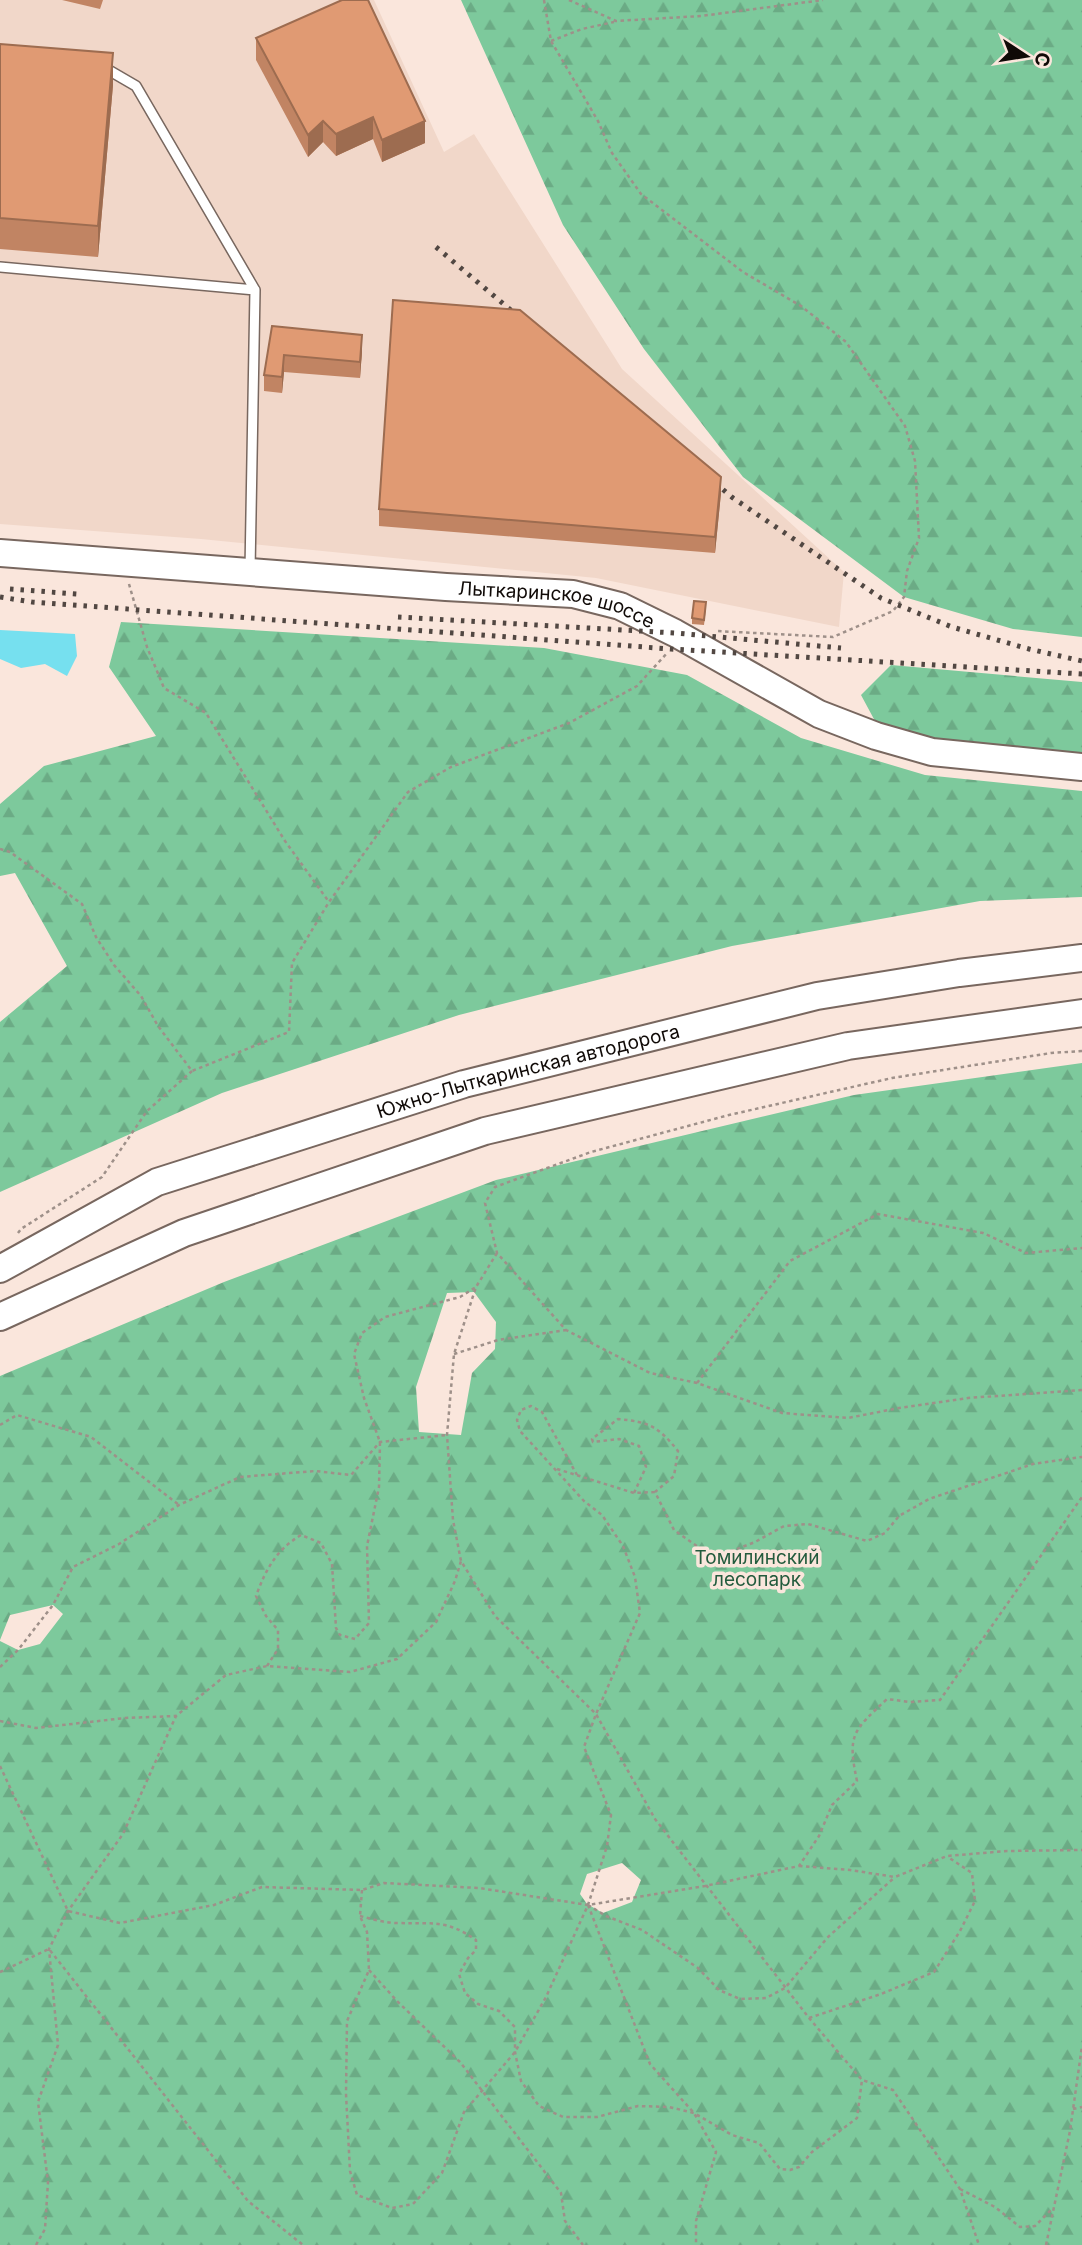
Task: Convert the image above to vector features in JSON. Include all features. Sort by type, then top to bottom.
[{"type":"main road","name":"Лыткаринское шоссе","points":[[0,553],[573,594],[620,606],[682,637],[819,714],[876,736],[932,752],[1082,768]]},
{"type":"main road","name":"Южно-Лыткаринская автодорога","points":[[0,1269],[157,1182],[464,1084],[817,996],[958,973],[1082,958]]},
{"type":"main road","points":[[0,1317],[184,1233],[485,1131],[848,1046],[1082,1013]]},
{"type":"lane","points":[[90,65],[102,66],[136,86],[255,290],[250,572]]},
{"type":"lane","points":[[0,267],[255,290]]},
{"type":"path","points":[[544,0],[551,41],[598,121],[612,153],[641,194],[743,272],[801,306],[846,342],[905,426],[915,461],[919,538],[907,571],[904,597],[893,611],[833,637],[713,631]]},
{"type":"path","points":[[569,0],[616,21]]},
{"type":"path","points":[[551,41],[582,29],[616,21],[701,16],[823,0]]},
{"type":"path","points":[[128,580],[146,647],[164,688],[206,713],[285,841],[329,902]]},
{"type":"path","points":[[15,1239],[21,1229],[102,1177],[147,1111],[192,1071],[289,1032],[292,963],[329,902],[408,792],[451,767],[569,723],[638,686],[682,637]]},
{"type":"path","points":[[0,849],[10,852],[82,904],[96,937],[114,965],[141,996],[158,1027],[192,1071]]},
{"type":"path","points":[[1082,1051],[1051,1053],[892,1078],[729,1115],[591,1152],[495,1186],[485,1202],[497,1253],[566,1330],[650,1373],[697,1383],[782,1413],[848,1419],[968,1398],[1082,1390]]},
{"type":"path","points":[[697,1383],[790,1261],[878,1214],[983,1233],[1026,1253],[1082,1248]]},
{"type":"path","points":[[497,1253],[477,1287],[454,1354],[447,1435],[453,1520],[461,1561],[495,1616],[596,1714],[655,1819],[809,2018],[862,2080],[892,2090],[960,2189],[979,2245]]},
{"type":"path","points":[[267,1666],[278,1649],[278,1630],[266,1616],[256,1596],[268,1565],[283,1546],[300,1535],[321,1543],[332,1564],[336,1628],[340,1635],[355,1639],[369,1623],[367,1546],[379,1487],[380,1442],[363,1398],[354,1354],[362,1333],[385,1317],[460,1297],[477,1287]]},
{"type":"path","points":[[454,1354],[498,1340],[566,1330]]},
{"type":"path","points":[[362,1890],[360,1916],[367,1932],[369,1970],[347,2021],[346,2094],[350,2171],[357,2195],[392,2208],[413,2204],[442,2173],[464,2112],[514,2052],[546,1997],[588,1905],[607,1846],[611,1815],[584,1747],[640,1613],[635,1577],[623,1546],[602,1515],[583,1501],[520,1431],[517,1420],[521,1410],[531,1406],[542,1412],[578,1475]]},
{"type":"path","points":[[0,1425],[16,1415],[91,1437],[179,1505]]},
{"type":"path","points":[[554,1468],[634,1493],[655,1492],[674,1476],[678,1451],[662,1432],[644,1421],[618,1419],[592,1439],[593,1442],[619,1439],[639,1446],[646,1467],[634,1493]]},
{"type":"path","points":[[0,1667],[18,1650],[53,1605],[74,1567],[119,1544],[179,1505],[240,1477],[315,1471],[351,1475],[380,1442],[447,1435]]},
{"type":"path","points":[[655,1492],[674,1530],[714,1558],[755,1542],[784,1525],[808,1524],[867,1541],[885,1533],[899,1516],[929,1499],[986,1478],[1033,1465],[1082,1457]]},
{"type":"path","points":[[799,1866],[819,1836],[832,1805],[857,1781],[851,1753],[858,1726],[887,1699],[910,1702],[940,1700],[1082,1497]]},
{"type":"path","points":[[36,2245],[45,2229],[48,2182],[38,2102],[58,2045],[49,1949],[68,1911],[123,1834],[176,1716],[226,1675],[267,1666],[350,1672],[397,1659],[436,1622],[461,1561]]},
{"type":"path","points":[[0,1721],[36,1728],[125,1718],[176,1716]]},
{"type":"path","points":[[0,1766],[68,1911]]},
{"type":"path","points":[[588,1905],[606,1916],[642,1930],[698,1968],[719,1990],[740,1998],[766,1998],[785,1988],[828,1937],[895,1877],[947,1856],[1007,1851],[1082,1850]]},
{"type":"path","points":[[809,2018],[881,1994],[934,1972],[960,1931],[975,1900],[972,1873],[947,1856]]},
{"type":"path","points":[[68,1911],[120,1923],[214,1905],[262,1888],[362,1890],[384,1883],[479,1888],[588,1905],[705,1886],[799,1866],[895,1877]]},
{"type":"path","points":[[588,1905],[650,2064],[694,2113],[716,2152],[696,2221],[696,2245]]},
{"type":"path","points":[[360,1916],[395,1923],[452,1925],[476,1940],[476,1950],[459,1974],[465,1993],[478,2004],[499,2011],[515,2028],[514,2052],[521,2081],[539,2106],[564,2117],[597,2117],[638,2106],[669,2107],[694,2113],[732,2135],[760,2143],[780,2169],[790,2170],[799,2167],[812,2152],[857,2118],[862,2080]]},
{"type":"path","points":[[0,1972],[49,1949]]},
{"type":"path","points":[[49,1949],[248,2201],[303,2245]]},
{"type":"path","points":[[369,1970],[460,2062],[482,2090],[561,2193],[565,2221],[583,2245]]},
{"type":"path","points":[[1046,2245],[1073,2109],[1082,2046]]},
{"type":"path","points":[[1073,2109],[1082,2107]]},
{"type":"path","points":[[960,2189],[995,2207],[1020,2227],[1035,2226],[1054,2208]]},
{"type":"shaded area","points":[[0,0],[374,0],[444,152],[474,134],[622,369],[844,572],[839,627],[596,578],[201,539],[0,524]]},
{"type":"green space","points":[[461,0],[1082,0],[1082,637],[1013,629],[904,597],[743,477],[644,349],[563,225]]},
{"type":"green space","points":[[121,622],[544,648],[687,675],[801,738],[925,775],[1082,791],[1082,897],[980,901],[732,946],[459,1015],[222,1093],[0,1192],[0,1022],[67,966],[15,873],[0,876],[0,804],[44,766],[156,736],[109,667]]},
{"type":"green space","points":[[891,665],[1082,682],[1082,755],[931,741],[875,721],[861,695]]},
{"type":"green space","name":"Томилинский лесопарк","points":[[1082,1063],[1082,2245],[0,2245],[0,1641],[18,1650],[40,1644],[63,1614],[53,1605],[10,1615],[0,1640],[0,1376],[224,1282],[496,1180],[854,1095]],"holes":[[[474,1292],[496,1322],[495,1349],[472,1373],[461,1435],[419,1432],[416,1387],[447,1293]],[[622,1863],[641,1880],[632,1902],[603,1913],[587,1904],[580,1894],[587,1874]]]},
{"type":"water","points":[[0,630],[75,634],[77,656],[67,676],[45,664],[21,668],[0,659]]},
{"type":"building","points":[[342,0],[368,0],[425,121],[382,140],[373,117],[336,134],[323,121],[308,135],[256,38]]},
{"type":"building","points":[[0,44],[113,53],[98,226],[0,218]]},
{"type":"building","points":[[393,300],[520,310],[721,477],[715,537],[379,509]]},
{"type":"building","points":[[272,326],[362,335],[360,362],[284,355],[282,377],[264,375]]},
{"type":"building","points":[[694,601],[706,602],[704,620],[692,618]]},
{"type":"railway","points":[[436,247],[526,323]]},
{"type":"railway","points":[[707,476],[733,498],[881,598],[952,627],[1082,661]]},
{"type":"railway","points":[[10,589],[77,594]]},
{"type":"railway","points":[[0,597],[32,602],[671,649],[1082,674]]},
{"type":"railway","points":[[398,617],[675,633],[841,648]]}]
